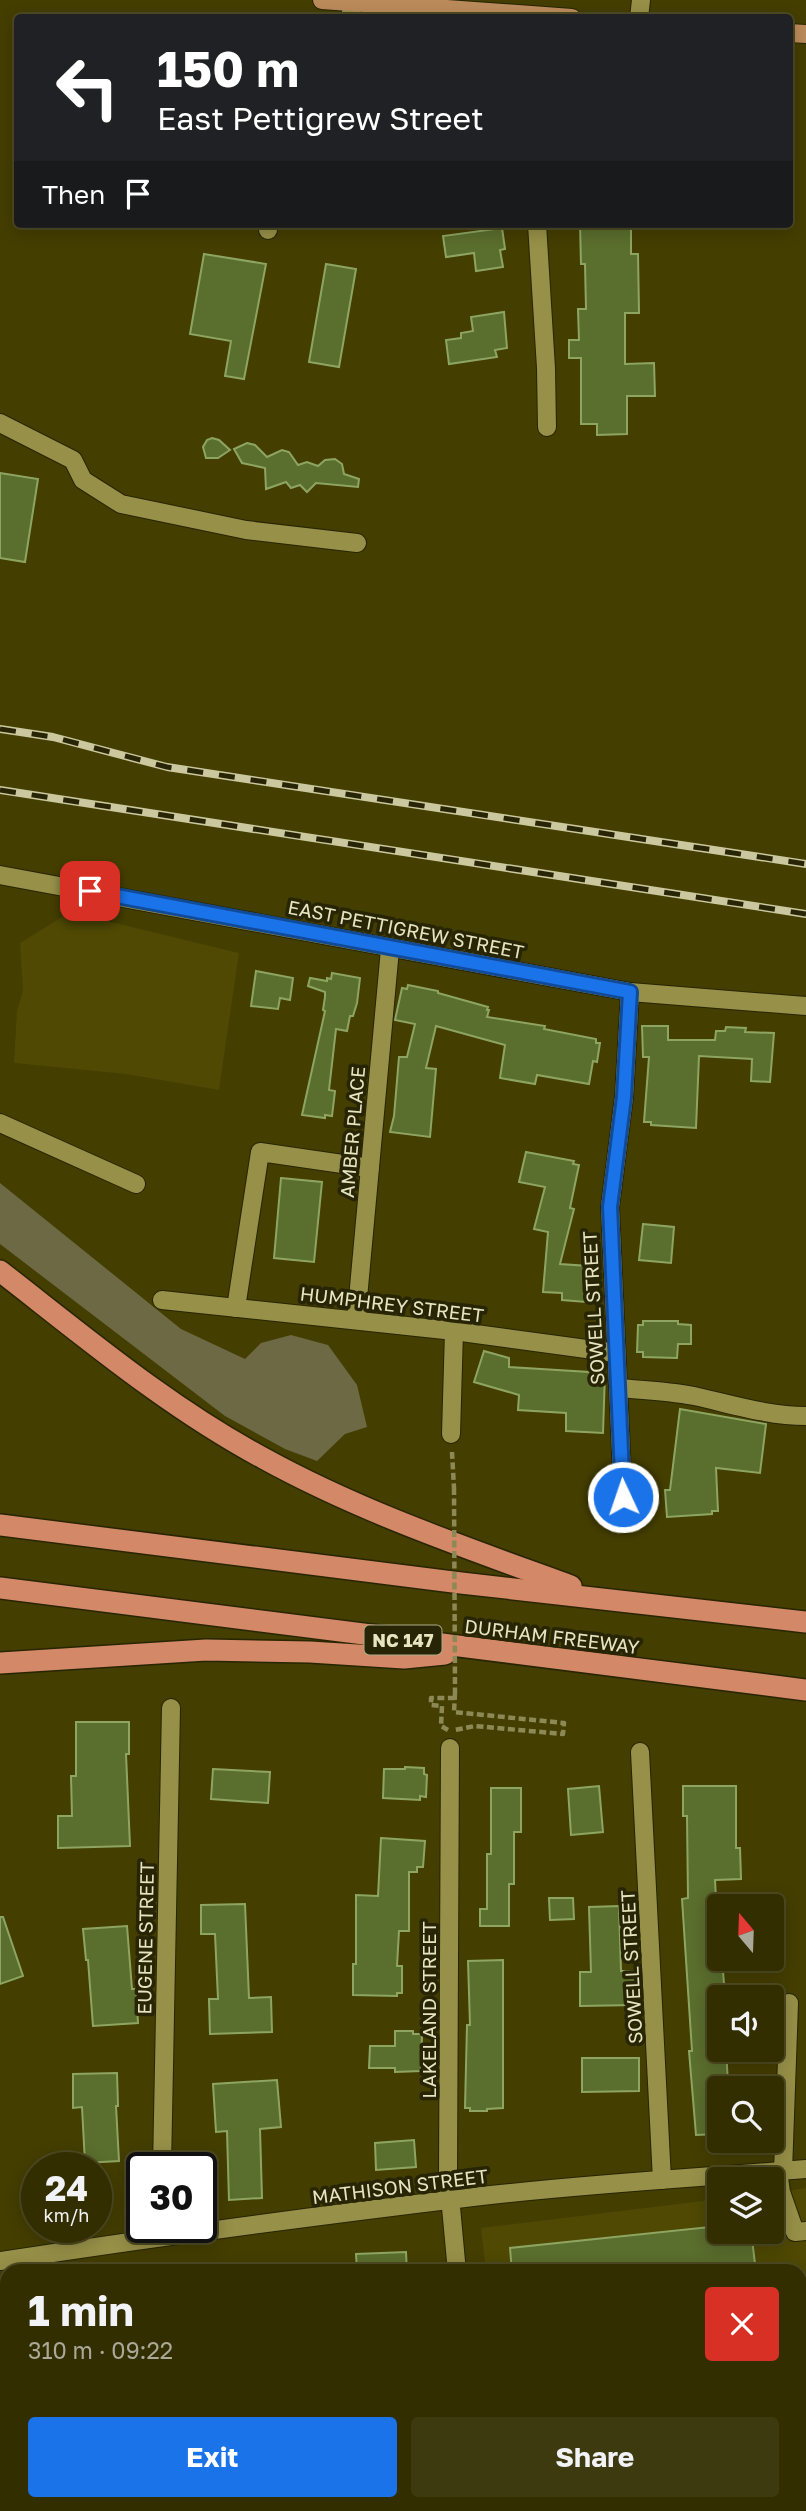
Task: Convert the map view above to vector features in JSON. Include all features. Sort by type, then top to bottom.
[{"type":"highway","points":[[0,1271],[164,1397],[262,1458],[384,1517],[603,1598]]},
{"type":"highway","points":[[0,1525],[461,1583],[806,1622]]},
{"type":"highway","name":"DURHAM FREEWAY","points":[[0,1588],[806,1690]]},
{"type":"highway","points":[[0,1663],[206,1650],[310,1652],[404,1658],[488,1650]]},
{"type":"main road","points":[[322,0],[352,10],[467,14]]},
{"type":"street","points":[[537,228],[547,427]]},
{"type":"street","points":[[0,423],[73,460],[83,480],[121,504],[246,530],[357,543]]},
{"type":"street","name":"EAST PETTIGREW STREET","points":[[0,875],[630,992],[806,1006]]},
{"type":"street","name":"AMBER PLACE","points":[[356,1320],[390,949]]},
{"type":"street","name":"SOWELL STREET","points":[[623,1497],[610,1207],[624,1097],[630,992]]},
{"type":"street","points":[[0,1123],[136,1184]]},
{"type":"street","points":[[236,1308],[260,1152],[370,1168]]},
{"type":"street","name":"HUMPHREY STREET","points":[[162,1300],[454,1331],[616,1353]]},
{"type":"street","points":[[451,1434],[454,1331]]},
{"type":"street","points":[[618,1388],[691,1395],[764,1412],[806,1416]]},
{"type":"street","name":"EUGENE STREET","points":[[162,2152],[171,1708]]},
{"type":"street","name":"LAKELAND STREET","points":[[450,1740],[449,2200],[456,2264]]},
{"type":"street","name":"SOWELL STREET","points":[[640,1752],[662,2180]]},
{"type":"street","points":[[781,2167],[789,2003]]},
{"type":"street","name":"MATHISON STREET","points":[[784,2171],[806,2169]]},
{"type":"street","name":"MATHISON STREET","points":[[217,2226],[625,2182],[707,2177]]},
{"type":"street","points":[[784,2201],[795,2232],[806,2231]]},
{"type":"street","name":"MATHISON STREET","points":[[0,2261],[126,2238]]},
{"type":"path","points":[[451,1434],[454,1488],[454,1712],[564,1723],[562,1734],[474,1726]]},
{"type":"path","points":[[450,1740],[441,1726],[442,1706],[431,1705],[431,1698],[455,1695]]},
{"type":"shaded area","points":[[70,912],[239,953],[219,1090],[126,1074],[14,1063],[17,1011],[23,991],[20,943]]},
{"type":"shaded area","points":[[0,1183],[181,1329],[245,1359],[261,1343],[291,1335],[328,1345],[357,1385],[367,1427],[345,1434],[317,1461],[285,1449],[225,1416],[0,1244]]},
{"type":"shaded area","points":[[806,2188],[806,2264],[485,2264],[481,2228],[707,2200],[707,2244],[784,2244],[784,2191]]},
{"type":"building","points":[[502,228],[505,249],[500,250],[503,267],[476,271],[474,253],[446,257],[443,236]]},
{"type":"building","points":[[580,228],[631,228],[631,254],[638,254],[639,313],[625,313],[625,364],[654,363],[655,396],[627,396],[627,434],[597,435],[597,424],[581,424],[581,358],[569,358],[569,340],[579,340],[578,309],[586,309],[585,264],[581,264]]},
{"type":"building","points":[[204,254],[266,264],[244,379],[225,376],[231,341],[190,334]]},
{"type":"building","points":[[326,264],[356,269],[339,367],[309,362]]},
{"type":"building","points":[[504,312],[507,348],[495,350],[497,357],[449,364],[446,340],[461,338],[461,333],[473,331],[471,317]]},
{"type":"building","points":[[207,440],[219,440],[230,450],[218,458],[206,458],[203,447]]},
{"type":"building","points":[[247,443],[255,445],[267,457],[282,450],[289,452],[298,465],[307,462],[318,466],[325,460],[335,459],[342,464],[344,474],[359,479],[358,487],[316,483],[307,492],[300,485],[291,488],[286,482],[266,489],[265,468],[242,463],[234,449]]},
{"type":"building","points":[[0,473],[38,479],[25,562],[0,558]]},
{"type":"building","points":[[256,971],[293,978],[290,1000],[280,998],[278,1009],[251,1006]]},
{"type":"building","points":[[332,973],[360,978],[357,1003],[353,1016],[350,1016],[347,1031],[336,1029],[329,1090],[335,1091],[332,1116],[325,1115],[325,1118],[302,1115],[325,1011],[325,992],[308,986],[310,978],[327,981],[327,978],[331,979]]},
{"type":"building","points":[[408,985],[438,991],[488,1007],[487,1017],[545,1026],[544,1029],[596,1039],[596,1043],[600,1043],[589,1084],[537,1075],[535,1084],[500,1078],[505,1045],[436,1026],[426,1068],[436,1069],[430,1137],[390,1132],[399,1057],[407,1057],[415,1024],[395,1020],[402,988],[407,989]]},
{"type":"building","points":[[642,1026],[668,1026],[668,1040],[715,1040],[716,1031],[725,1031],[726,1027],[746,1028],[745,1032],[774,1033],[770,1082],[751,1081],[752,1059],[699,1056],[696,1128],[651,1125],[651,1122],[644,1122],[649,1057],[643,1057]]},
{"type":"building","points":[[526,1152],[574,1161],[573,1164],[579,1165],[570,1208],[574,1209],[560,1264],[589,1266],[586,1302],[562,1300],[562,1293],[543,1292],[548,1232],[534,1229],[545,1187],[519,1182]]},
{"type":"building","points":[[281,1178],[322,1182],[314,1262],[274,1258]]},
{"type":"building","points":[[643,1224],[674,1227],[671,1263],[639,1260]]},
{"type":"building","points":[[643,1321],[678,1321],[678,1324],[691,1325],[691,1344],[678,1344],[677,1358],[643,1357],[643,1352],[637,1352],[638,1325],[643,1325]]},
{"type":"building","points":[[484,1351],[509,1358],[509,1367],[605,1373],[603,1433],[566,1431],[566,1413],[518,1410],[519,1395],[474,1382]]},
{"type":"building","points":[[680,1409],[766,1424],[760,1473],[716,1468],[718,1511],[712,1511],[712,1514],[667,1517],[665,1490],[670,1490]]},
{"type":"building","points":[[76,1722],[129,1722],[129,1754],[126,1754],[130,1846],[58,1848],[58,1816],[72,1816],[71,1776],[76,1776]]},
{"type":"building","points":[[424,1768],[424,1774],[427,1775],[426,1797],[420,1796],[420,1800],[383,1798],[384,1769]]},
{"type":"building","points":[[213,1769],[270,1772],[268,1803],[211,1799]]},
{"type":"building","points":[[599,1786],[603,1832],[571,1835],[568,1789]]},
{"type":"building","points":[[683,1786],[736,1786],[736,1848],[740,1848],[741,1879],[715,1880],[716,1894],[707,1894],[707,1971],[723,1971],[724,1984],[707,1985],[707,2062],[727,2062],[728,2076],[707,2076],[707,2135],[696,2135],[689,2051],[692,2051],[682,1899],[688,1898],[687,1816],[683,1816]]},
{"type":"building","points":[[491,1788],[521,1788],[521,1832],[514,1832],[514,1884],[509,1884],[509,1926],[480,1926],[480,1909],[487,1909],[487,1854],[491,1854]]},
{"type":"building","points":[[381,1838],[425,1841],[423,1867],[417,1867],[417,1872],[409,1872],[409,1931],[399,1931],[397,1966],[402,1966],[402,1993],[397,1993],[397,1996],[353,1995],[356,1895],[378,1896]]},
{"type":"building","points":[[549,1898],[573,1898],[574,1919],[550,1920]]},
{"type":"building","points":[[245,1904],[249,1998],[271,1997],[272,2032],[210,2034],[209,1999],[218,1999],[215,1934],[201,1934],[201,1905]]},
{"type":"building","points":[[619,1906],[621,1971],[635,1971],[636,2005],[580,2006],[580,1972],[591,1972],[589,1907]]},
{"type":"building","points":[[0,1917],[3,1917],[23,1976],[0,1984]]},
{"type":"building","points":[[127,1926],[132,1989],[136,1989],[138,2023],[93,2026],[83,1929]]},
{"type":"building","points":[[503,1960],[503,2108],[470,2111],[470,2108],[465,2108],[467,2025],[470,2025],[468,1961]]},
{"type":"building","points":[[395,2031],[422,2034],[421,2071],[395,2072],[395,2068],[369,2068],[370,2046],[395,2046]]},
{"type":"building","points":[[582,2058],[639,2058],[639,2091],[582,2092]]},
{"type":"building","points":[[117,2073],[119,2161],[112,2161],[112,2152],[84,2152],[82,2107],[73,2108],[73,2074]]},
{"type":"building","points":[[277,2080],[281,2127],[260,2129],[262,2198],[229,2200],[227,2131],[216,2132],[213,2084]]},
{"type":"building","points":[[414,2140],[416,2167],[376,2170],[375,2143]]},
{"type":"building","points":[[707,2227],[707,2244],[753,2244],[755,2264],[511,2264],[510,2248]]},
{"type":"building","points":[[406,2252],[407,2264],[357,2264],[356,2254]]},
{"type":"railway","points":[[0,729],[53,737],[167,767],[806,864]]},
{"type":"railway","points":[[0,790],[806,914]]},
{"type":"route","points":[[90,891],[630,992],[624,1097],[610,1207],[623,1497]]}]
